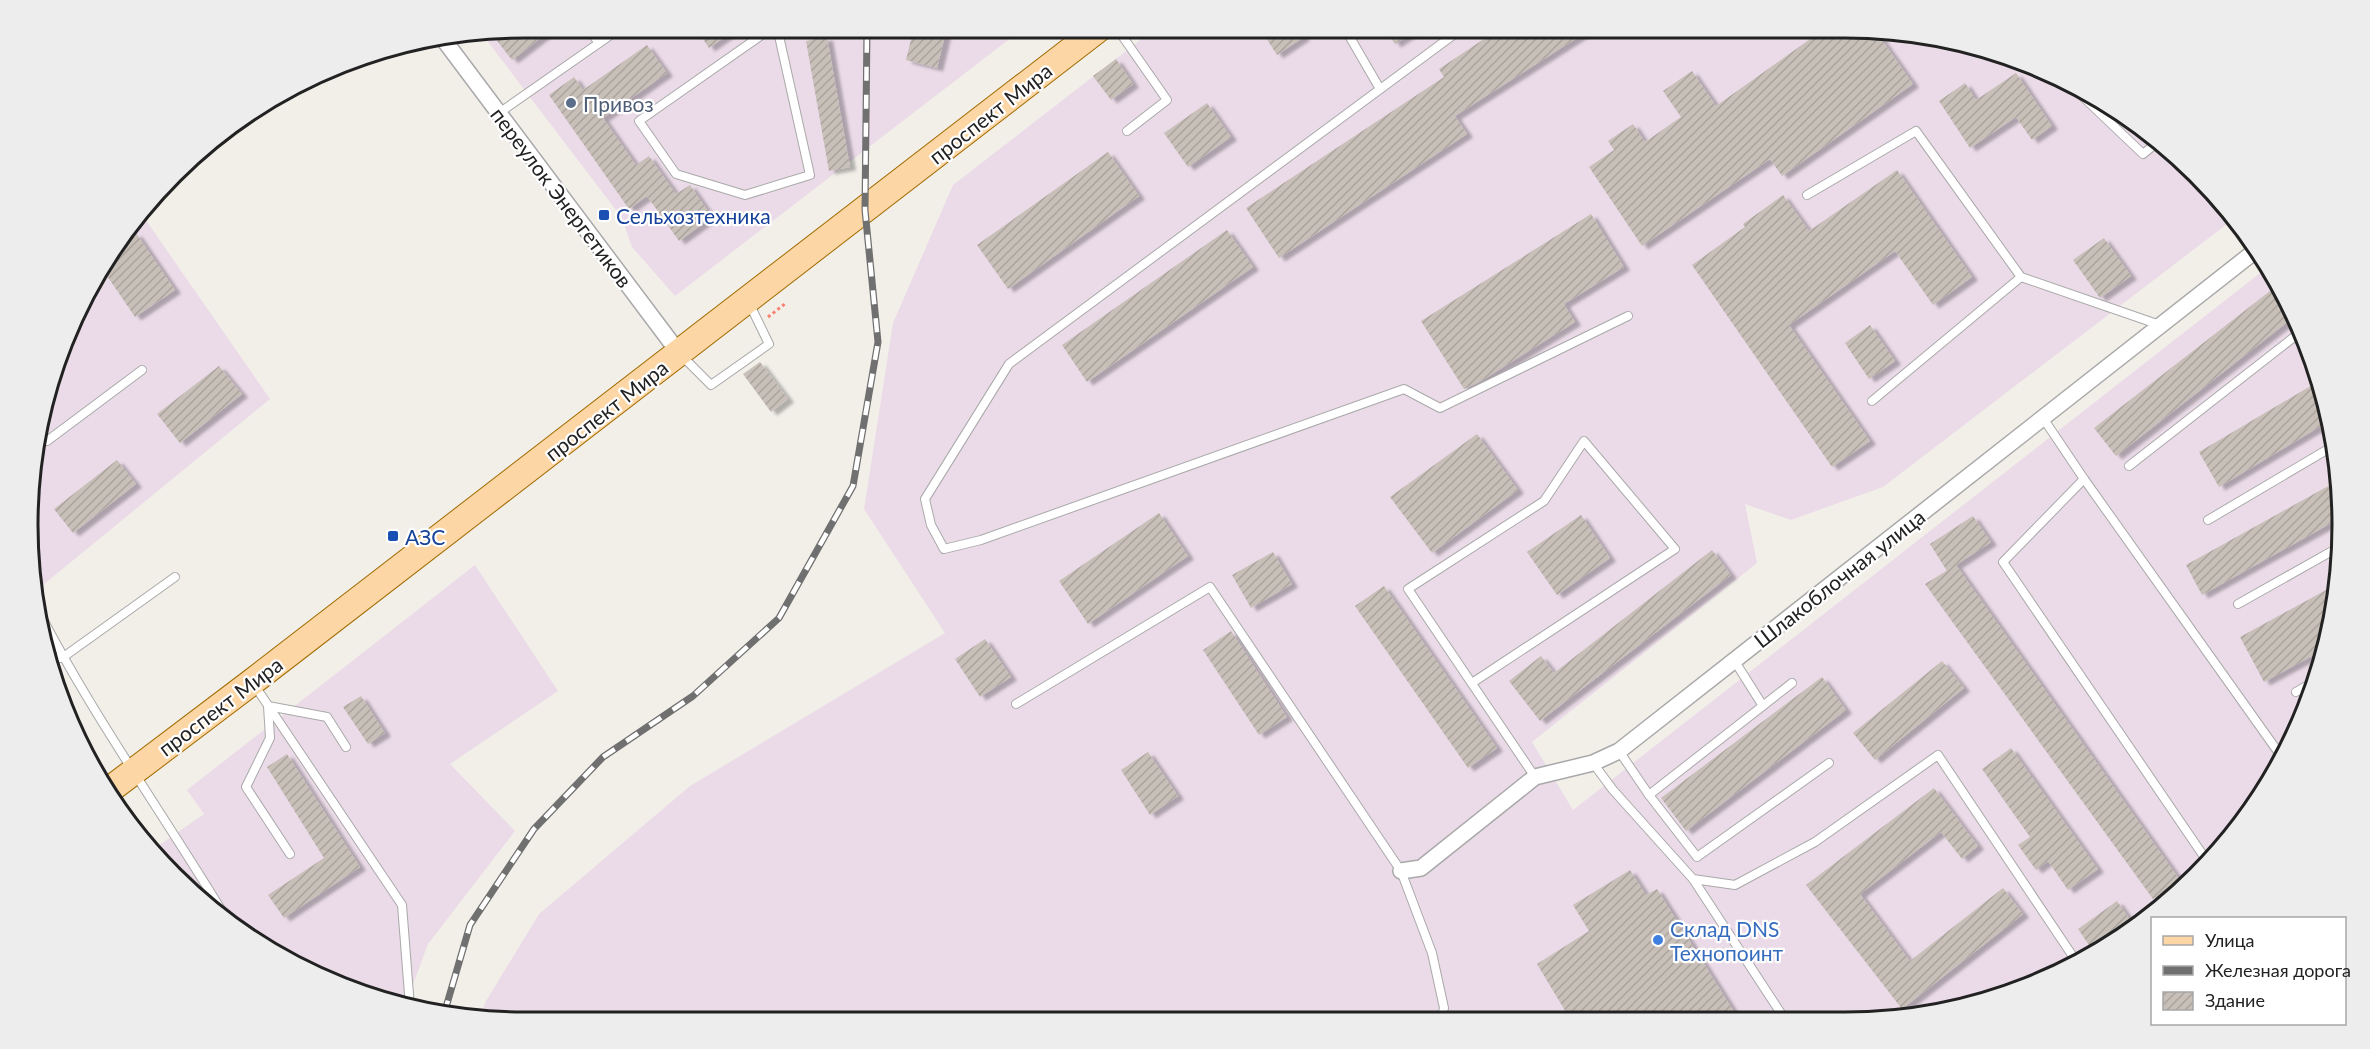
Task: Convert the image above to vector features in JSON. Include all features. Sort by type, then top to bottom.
[{"type":"main road","name":"проспект Мира","points":[[114,786],[1087,38]]},
{"type":"street","name":"переулок Энергетиков","points":[[447,44],[679,353]]},
{"type":"street","name":"Шлакоблочная улица","points":[[1401,871],[1421,868],[1535,777],[1593,763],[1619,751],[2250,255]]},
{"type":"lane","points":[[595,38],[599,43]]},
{"type":"lane","points":[[499,113],[606,38]]},
{"type":"lane","points":[[759,38],[639,121],[676,174],[745,195],[810,175],[778,38]]},
{"type":"lane","points":[[1124,38],[1167,100],[1127,131]]},
{"type":"lane","points":[[1350,38],[1380,89]]},
{"type":"lane","points":[[1449,38],[1009,364],[925,499],[931,525],[944,549],[992,536],[1404,389],[1440,408],[1628,316]]},
{"type":"lane","points":[[2099,109],[2143,154],[2152,146]]},
{"type":"lane","points":[[1808,195],[1916,131],[2021,276],[2160,325]]},
{"type":"lane","points":[[1872,401],[2021,276]]},
{"type":"lane","points":[[679,353],[711,386],[769,344],[748,300]]},
{"type":"lane","points":[[2129,465],[2294,337]]},
{"type":"lane","points":[[45,440],[142,370]]},
{"type":"lane","points":[[2043,418],[2277,750]]},
{"type":"lane","points":[[1472,683],[1675,549],[1584,441],[1544,501],[1408,589],[1535,777]]},
{"type":"lane","points":[[2208,520],[2326,450]]},
{"type":"lane","points":[[2084,479],[2003,562],[2203,855]]},
{"type":"lane","points":[[2238,604],[2331,552]]},
{"type":"lane","points":[[56,658],[62,658],[175,577]]},
{"type":"lane","points":[[1016,704],[1210,587],[1401,871],[1432,952],[1443,1012]]},
{"type":"lane","points":[[50,635],[62,658],[216,901]]},
{"type":"lane","points":[[1734,660],[1763,705]]},
{"type":"lane","points":[[252,682],[402,905],[409,998]]},
{"type":"lane","points":[[1649,795],[1792,682]]},
{"type":"lane","points":[[2296,692],[2305,687]]},
{"type":"lane","points":[[268,706],[327,717],[346,747]]},
{"type":"lane","points":[[268,706],[270,738],[246,787],[290,854]]},
{"type":"lane","points":[[1619,751],[1649,795],[1697,857],[1829,763]]},
{"type":"lane","points":[[1693,879],[1735,885],[1815,842],[1938,754],[2072,955]]},
{"type":"lane","points":[[1593,763],[1613,790],[1693,879],[1780,1012]]},
{"type":"path","points":[[759,323],[786,303]]},
{"type":"shaded area","points":[[1011,38],[675,296],[632,247],[622,218],[486,40]]},
{"type":"shaded area","points":[[1143,38],[1846,38],[1909,42],[1941,47],[2002,63],[2061,88],[2089,103],[2142,138],[2190,180],[2228,223],[1883,487],[1791,520],[1745,504],[1757,563],[1532,742],[1573,810],[2261,272],[2282,309],[2307,368],[2323,429],[2328,461],[2332,524],[2328,588],[2316,651],[2307,681],[2282,740],[2250,795],[2212,846],[2167,891],[2116,929],[2061,961],[2002,986],[1941,1002],[1846,1012],[524,1012],[483,1009],[539,914],[690,786],[945,633],[864,509],[893,323],[953,185]]},
{"type":"shaded area","points":[[145,219],[270,399],[42,586],[38,524],[39,493],[47,429],[54,398],[63,368],[88,309],[120,254]]},
{"type":"shaded area","points":[[475,565],[558,691],[450,764],[515,831],[428,944],[408,997],[368,986],[309,961],[254,929],[203,891],[158,846],[204,814],[187,790]]},
{"type":"building","points":[[541,38],[512,60],[496,39]]},
{"type":"building","points":[[702,38],[723,38],[709,48]]},
{"type":"building","points":[[827,38],[850,167],[829,171],[806,41]]},
{"type":"building","points":[[911,38],[944,38],[937,68],[906,60]]},
{"type":"building","points":[[1266,38],[1302,38],[1277,55]]},
{"type":"building","points":[[1391,38],[1404,38],[1395,44]]},
{"type":"building","points":[[1486,38],[1577,38],[1455,116],[1467,134],[1279,258],[1246,208],[1444,77],[1439,69]]},
{"type":"building","points":[[1812,38],[1882,39],[1913,84],[1782,176],[1770,159],[1642,246],[1589,167],[1614,150],[1608,141],[1633,124],[1645,142],[1681,117],[1663,91],[1692,71],[1716,106]]},
{"type":"building","points":[[647,45],[667,73],[603,118],[636,165],[649,156],[676,194],[690,185],[712,217],[679,241],[647,196],[629,209],[549,95],[574,77],[583,90]]},
{"type":"building","points":[[1116,59],[1133,84],[1111,100],[1093,76]]},
{"type":"building","points":[[2016,73],[2052,126],[2032,140],[2016,117],[1970,148],[1939,101],[1965,83],[1976,100]]},
{"type":"building","points":[[1207,103],[1231,137],[1188,167],[1164,133]]},
{"type":"building","points":[[1108,152],[1139,196],[1008,289],[977,245]]},
{"type":"building","points":[[1897,170],[1972,277],[1933,305],[1895,251],[1789,325],[1870,441],[1832,467],[1692,265],[1745,227],[1743,224],[1783,195],[1809,231]]},
{"type":"building","points":[[1591,214],[1624,267],[1564,304],[1575,322],[1481,381],[1464,389],[1421,321]]},
{"type":"building","points":[[1227,230],[1253,267],[1087,382],[1062,345]]},
{"type":"building","points":[[136,233],[175,290],[135,317],[107,275]]},
{"type":"building","points":[[2104,238],[2131,276],[2100,298],[2073,260]]},
{"type":"building","points":[[2272,290],[2288,322],[2116,456],[2094,428]]},
{"type":"building","points":[[1870,325],[1895,361],[1869,379],[1845,343]]},
{"type":"building","points":[[760,362],[788,399],[771,412],[743,374]]},
{"type":"building","points":[[219,366],[242,394],[180,443],[157,414]]},
{"type":"building","points":[[2312,385],[2322,425],[2219,487],[2199,452]]},
{"type":"building","points":[[1477,434],[1518,490],[1432,553],[1390,497]]},
{"type":"building","points":[[117,460],[136,484],[73,533],[54,509]]},
{"type":"building","points":[[2330,485],[2332,523],[2202,595],[2186,565]]},
{"type":"building","points":[[1159,513],[1188,556],[1088,624],[1059,581]]},
{"type":"building","points":[[1581,515],[1610,558],[1557,595],[1527,552]]},
{"type":"building","points":[[1973,516],[1991,542],[1947,571],[1930,544]]},
{"type":"building","points":[[1712,550],[1731,575],[1540,721],[1509,681],[1541,656],[1554,673]]},
{"type":"building","points":[[1273,552],[1292,584],[1251,608],[1232,575]]},
{"type":"building","points":[[1956,565],[2179,879],[2174,884],[2153,899],[1925,584]]},
{"type":"building","points":[[1384,586],[1497,748],[1468,768],[1355,606]]},
{"type":"building","points":[[2328,589],[2315,654],[2264,682],[2240,637]]},
{"type":"building","points":[[1231,631],[1287,717],[1259,735],[1203,650]]},
{"type":"building","points":[[985,639],[1011,677],[980,697],[955,659]]},
{"type":"building","points":[[1942,661],[1964,688],[1875,760],[1853,733]]},
{"type":"building","points":[[1822,677],[1846,710],[1686,831],[1661,798]]},
{"type":"building","points":[[361,696],[385,733],[368,744],[343,707]]},
{"type":"building","points":[[2011,748],[2098,869],[2068,890],[2048,861],[2036,870],[2018,845],[2030,837],[1982,769]]},
{"type":"building","points":[[1148,752],[1178,796],[1150,815],[1121,770]]},
{"type":"building","points":[[287,754],[360,867],[284,918],[268,895],[324,858],[267,767]]},
{"type":"building","points":[[1934,788],[1978,846],[1962,859],[1941,832],[1860,894],[1910,961],[2003,888],[2023,914],[1901,1008],[1806,885]]},
{"type":"building","points":[[1630,870],[1646,895],[1657,889],[1734,1012],[1566,1012],[1537,964],[1589,931],[1573,905]]},
{"type":"building","points":[[2117,901],[2130,919],[2089,946],[2078,929]]},
{"type":"railway","points":[[447,1005],[470,925],[534,829],[603,757],[693,696],[779,618],[853,486],[878,342],[865,210],[867,38]]},
{"type":"place","name":"Привоз","points":[[571,103]]},
{"type":"place","name":"Сельхозтехника","points":[[604,215]]},
{"type":"place","name":"АЗС","points":[[393,536]]},
{"type":"place","name":"Склад DNS Технопоинт","points":[[1658,940]]}]
